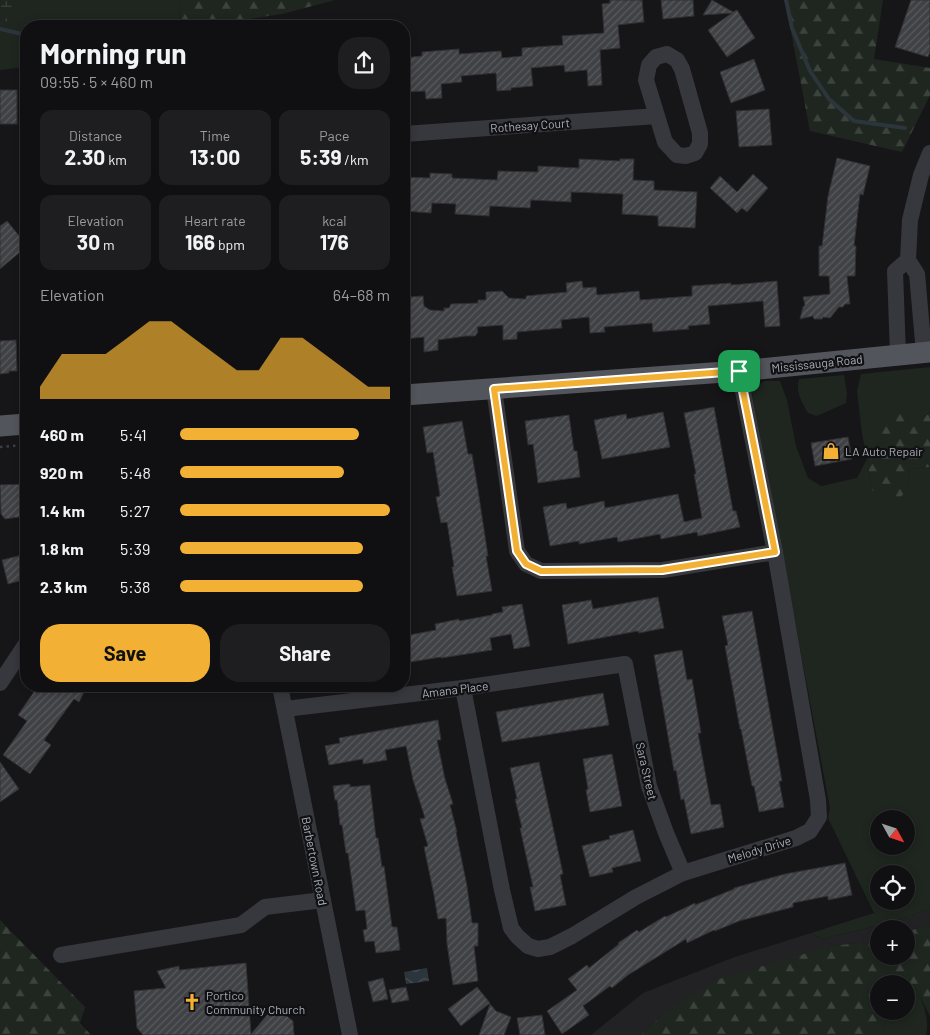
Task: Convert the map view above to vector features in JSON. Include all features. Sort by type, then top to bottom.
[{"type":"main road","name":"Mississauga Road","points":[[410,395],[739,371],[927,352]]},
{"type":"main road","points":[[0,426],[20,424]]},
{"type":"street","points":[[667,54],[677,60],[682,70],[700,133],[700,144],[695,153],[686,156],[677,155],[665,142],[657,116],[646,80],[649,65],[656,57],[667,54]]},
{"type":"street","name":"Rothesay Court","points":[[410,134],[657,116]]},
{"type":"street","points":[[927,352],[917,274],[908,260],[910,220],[921,175],[930,153]]},
{"type":"street","points":[[898,355],[895,272],[908,260]]},
{"type":"street","name":"Melody Drive","points":[[463,688],[511,928],[528,946],[538,949],[550,947],[572,936],[636,897],[683,873],[796,838],[810,831],[819,817],[818,800],[775,552],[739,371]]},
{"type":"street","points":[[494,389],[517,551],[526,564],[541,571],[662,570],[775,552]]},
{"type":"street","points":[[0,683],[20,653]]},
{"type":"street","name":"Sara Street","points":[[626,664],[649,786],[683,873]]},
{"type":"street","name":"Amana Place","points":[[285,709],[463,688],[626,664]]},
{"type":"street","name":"Barbertown Road","points":[[281,692],[350,1035]]},
{"type":"street","points":[[61,955],[241,925],[265,907],[323,900]]},
{"type":"path","points":[[0,446],[20,445]]},
{"type":"shaded area","points":[[930,909],[930,924],[915,929],[915,920],[897,920]]},
{"type":"shaded area","points":[[870,928],[870,942],[831,946],[663,1014],[640,1035],[591,1035],[643,993],[732,958],[811,933],[822,939]]},
{"type":"green space","points":[[0,0],[179,0],[180,20],[20,20],[20,68],[0,70]]},
{"type":"green space","points":[[0,0],[22,0],[11,19],[0,24]]},
{"type":"green space","points":[[179,0],[335,0],[282,14],[243,20],[180,20]]},
{"type":"green space","points":[[785,0],[883,0],[874,59],[930,68],[930,95],[902,152],[810,131]]},
{"type":"green space","points":[[930,367],[930,414],[921,417],[866,453],[857,391],[861,374]]},
{"type":"green space","points":[[844,375],[847,393],[846,403],[817,416],[808,413],[801,401],[798,388],[799,379]]},
{"type":"green space","points":[[764,381],[780,381],[787,400],[796,446],[808,478],[821,486],[857,478],[867,459],[872,490],[908,487],[910,469],[930,467],[930,909],[897,920],[870,920],[870,928],[822,939],[811,933],[874,913],[873,910],[915,910],[915,865],[870,865],[870,905],[828,818],[830,808],[752,393],[754,385],[758,386]]},
{"type":"green space","points":[[911,411],[921,417],[930,414],[930,467],[910,469],[908,487],[897,503],[872,490],[866,453],[883,442],[879,419]]},
{"type":"green space","points":[[0,920],[85,1007],[80,1023],[91,1035],[0,1035]]},
{"type":"green space","points":[[930,924],[930,1016],[915,988],[915,975],[870,975],[870,1020],[887,1020],[881,1035],[640,1035],[663,1014],[716,980],[831,946],[870,942],[870,965],[915,965],[915,929]]},
{"type":"green space","points":[[915,988],[925,1011],[926,1035],[881,1035],[887,1020],[915,1020]]},
{"type":"water","points":[[427,968],[429,981],[406,984],[404,972]]},
{"type":"building","points":[[610,0],[642,0],[644,22],[618,25],[620,48],[600,50],[602,85],[588,86],[587,70],[565,72],[564,65],[531,68],[533,86],[511,88],[511,90],[497,91],[496,73],[461,76],[462,82],[441,84],[442,98],[426,99],[425,91],[410,92],[410,57],[422,56],[422,52],[459,49],[459,54],[501,51],[502,58],[522,56],[522,48],[563,45],[562,36],[604,33],[602,4],[610,3]]},
{"type":"building","points":[[661,0],[693,0],[694,16],[663,19]]},
{"type":"building","points":[[712,0],[733,12],[737,10],[755,38],[727,57],[708,30],[732,13],[703,15]]},
{"type":"building","points":[[911,0],[930,0],[930,52],[928,57],[895,47]]},
{"type":"building","points":[[754,59],[765,90],[731,103],[720,72]]},
{"type":"building","points":[[0,90],[17,90],[17,124],[0,124]]},
{"type":"building","points":[[769,109],[772,145],[739,147],[736,111]]},
{"type":"building","points":[[837,158],[870,166],[863,195],[860,194],[854,246],[856,246],[855,276],[847,276],[850,304],[839,307],[830,318],[814,319],[813,316],[800,319],[805,305],[803,297],[830,294],[829,276],[819,276],[819,246],[822,246],[828,196]]},
{"type":"building","points":[[579,159],[620,161],[620,159],[634,159],[633,180],[654,181],[654,190],[697,192],[695,228],[658,226],[658,216],[622,214],[623,194],[571,192],[571,202],[531,200],[530,208],[490,206],[489,216],[455,214],[456,204],[432,203],[431,213],[410,211],[410,177],[430,178],[430,173],[452,174],[452,178],[497,180],[498,171],[538,172],[538,166],[579,168]]},
{"type":"building","points":[[753,174],[768,188],[747,212],[742,208],[737,213],[710,188],[720,176],[737,192]]},
{"type":"building","points":[[7,221],[20,237],[20,252],[0,269],[0,226]]},
{"type":"building","points":[[582,281],[583,288],[596,287],[597,295],[639,291],[640,300],[692,296],[692,286],[777,281],[780,326],[765,327],[763,301],[708,306],[710,324],[688,326],[689,329],[653,332],[652,323],[604,327],[605,332],[590,333],[589,317],[561,320],[562,328],[517,332],[517,339],[503,340],[503,325],[477,327],[478,332],[475,336],[438,340],[438,350],[424,352],[424,337],[410,338],[410,297],[423,296],[424,306],[430,310],[444,311],[444,308],[449,308],[451,304],[478,303],[478,300],[486,300],[486,292],[502,291],[509,298],[526,299],[526,296],[567,292],[566,283]]},
{"type":"building","points":[[16,340],[17,371],[0,374],[0,341]]},
{"type":"building","points":[[714,407],[733,511],[736,511],[740,527],[698,536],[697,532],[661,539],[660,534],[618,542],[617,537],[579,544],[579,541],[550,546],[543,507],[566,503],[567,509],[604,501],[605,508],[678,494],[684,522],[702,518],[694,474],[696,474],[684,413]]},
{"type":"building","points":[[663,412],[670,447],[602,459],[594,420],[626,414],[627,419]]},
{"type":"building","points":[[569,415],[574,451],[577,451],[580,477],[538,483],[533,444],[528,445],[525,421]]},
{"type":"building","points":[[462,421],[468,454],[472,454],[492,591],[457,596],[447,522],[441,523],[436,497],[440,496],[433,452],[427,453],[423,427]]},
{"type":"building","name":"LA Auto Repair","points":[[848,437],[852,459],[815,466],[811,443]]},
{"type":"building","points":[[20,484],[20,517],[5,519],[1,514],[0,485]]},
{"type":"building","points":[[20,556],[20,581],[8,584],[2,560]]},
{"type":"building","points":[[658,597],[664,628],[568,644],[562,605],[591,600],[593,609]]},
{"type":"building","points":[[522,604],[530,646],[514,649],[511,634],[490,638],[492,650],[410,662],[410,635],[436,630],[435,624],[503,612],[502,607]]},
{"type":"building","points":[[752,611],[782,781],[779,781],[784,807],[759,812],[740,729],[725,646],[728,645],[722,616]]},
{"type":"building","points":[[682,650],[687,680],[692,679],[701,733],[698,733],[711,805],[720,804],[724,827],[691,834],[684,799],[681,800],[676,770],[674,771],[654,655]]},
{"type":"building","points":[[34,692],[84,692],[79,702],[74,699],[44,740],[51,745],[30,774],[3,755],[27,721],[18,715]]},
{"type":"building","points":[[603,693],[609,725],[502,742],[496,712]]},
{"type":"building","points":[[438,720],[441,740],[437,740],[445,779],[453,804],[450,805],[457,832],[472,923],[478,923],[478,946],[474,946],[478,981],[453,985],[447,944],[446,918],[438,919],[424,847],[428,846],[420,819],[425,818],[413,780],[406,746],[385,750],[387,760],[363,764],[363,759],[329,765],[325,746],[340,743],[339,738]]},
{"type":"building","points":[[612,754],[622,806],[590,812],[583,759]]},
{"type":"building","points":[[0,762],[19,789],[0,802]]},
{"type":"building","points":[[539,762],[563,874],[560,875],[566,905],[535,911],[530,887],[533,887],[520,828],[522,828],[510,768]]},
{"type":"building","points":[[350,784],[350,787],[370,785],[376,838],[378,838],[382,867],[384,866],[392,927],[397,927],[400,950],[376,953],[374,941],[365,942],[363,930],[367,929],[365,910],[356,911],[348,853],[346,853],[333,786]]},
{"type":"building","points":[[633,830],[641,861],[612,868],[613,872],[590,877],[582,846],[610,839],[609,836]]},
{"type":"building","points":[[845,863],[852,895],[828,900],[828,896],[793,903],[793,907],[739,921],[687,943],[686,939],[628,975],[612,988],[610,986],[583,1006],[589,1015],[562,1034],[547,1011],[577,990],[568,979],[587,965],[589,968],[618,943],[637,930],[639,932],[665,916],[734,888],[785,874]]},
{"type":"building","name":"Portico Community Church","points":[[246,963],[251,1034],[268,1014],[282,1012],[293,1021],[294,1035],[143,1035],[137,1028],[134,991],[166,988],[157,971],[179,966],[179,970]]},
{"type":"building","points":[[383,978],[388,999],[373,1002],[368,982]]},
{"type":"building","points":[[406,987],[409,1000],[392,1003],[389,990]]},
{"type":"building","points":[[477,987],[490,1003],[461,1026],[448,1009]]},
{"type":"building","points":[[490,1004],[496,1011],[511,1017],[504,1035],[479,1035]]},
{"type":"building","points":[[542,1015],[545,1035],[520,1035],[517,1018]]},
{"type":"waterway","points":[[786,0],[792,28],[810,71],[829,99],[854,121],[905,128]]},
{"type":"waterway","points":[[0,29],[20,34]]},
{"type":"place","name":"LA Auto Repair","points":[[831,451]]},
{"type":"place","name":"Portico Community Church","points":[[192,1002]]},
{"type":"route","points":[[739,371],[775,552],[662,570],[541,571],[526,564],[517,551],[494,389],[739,371]]}]
